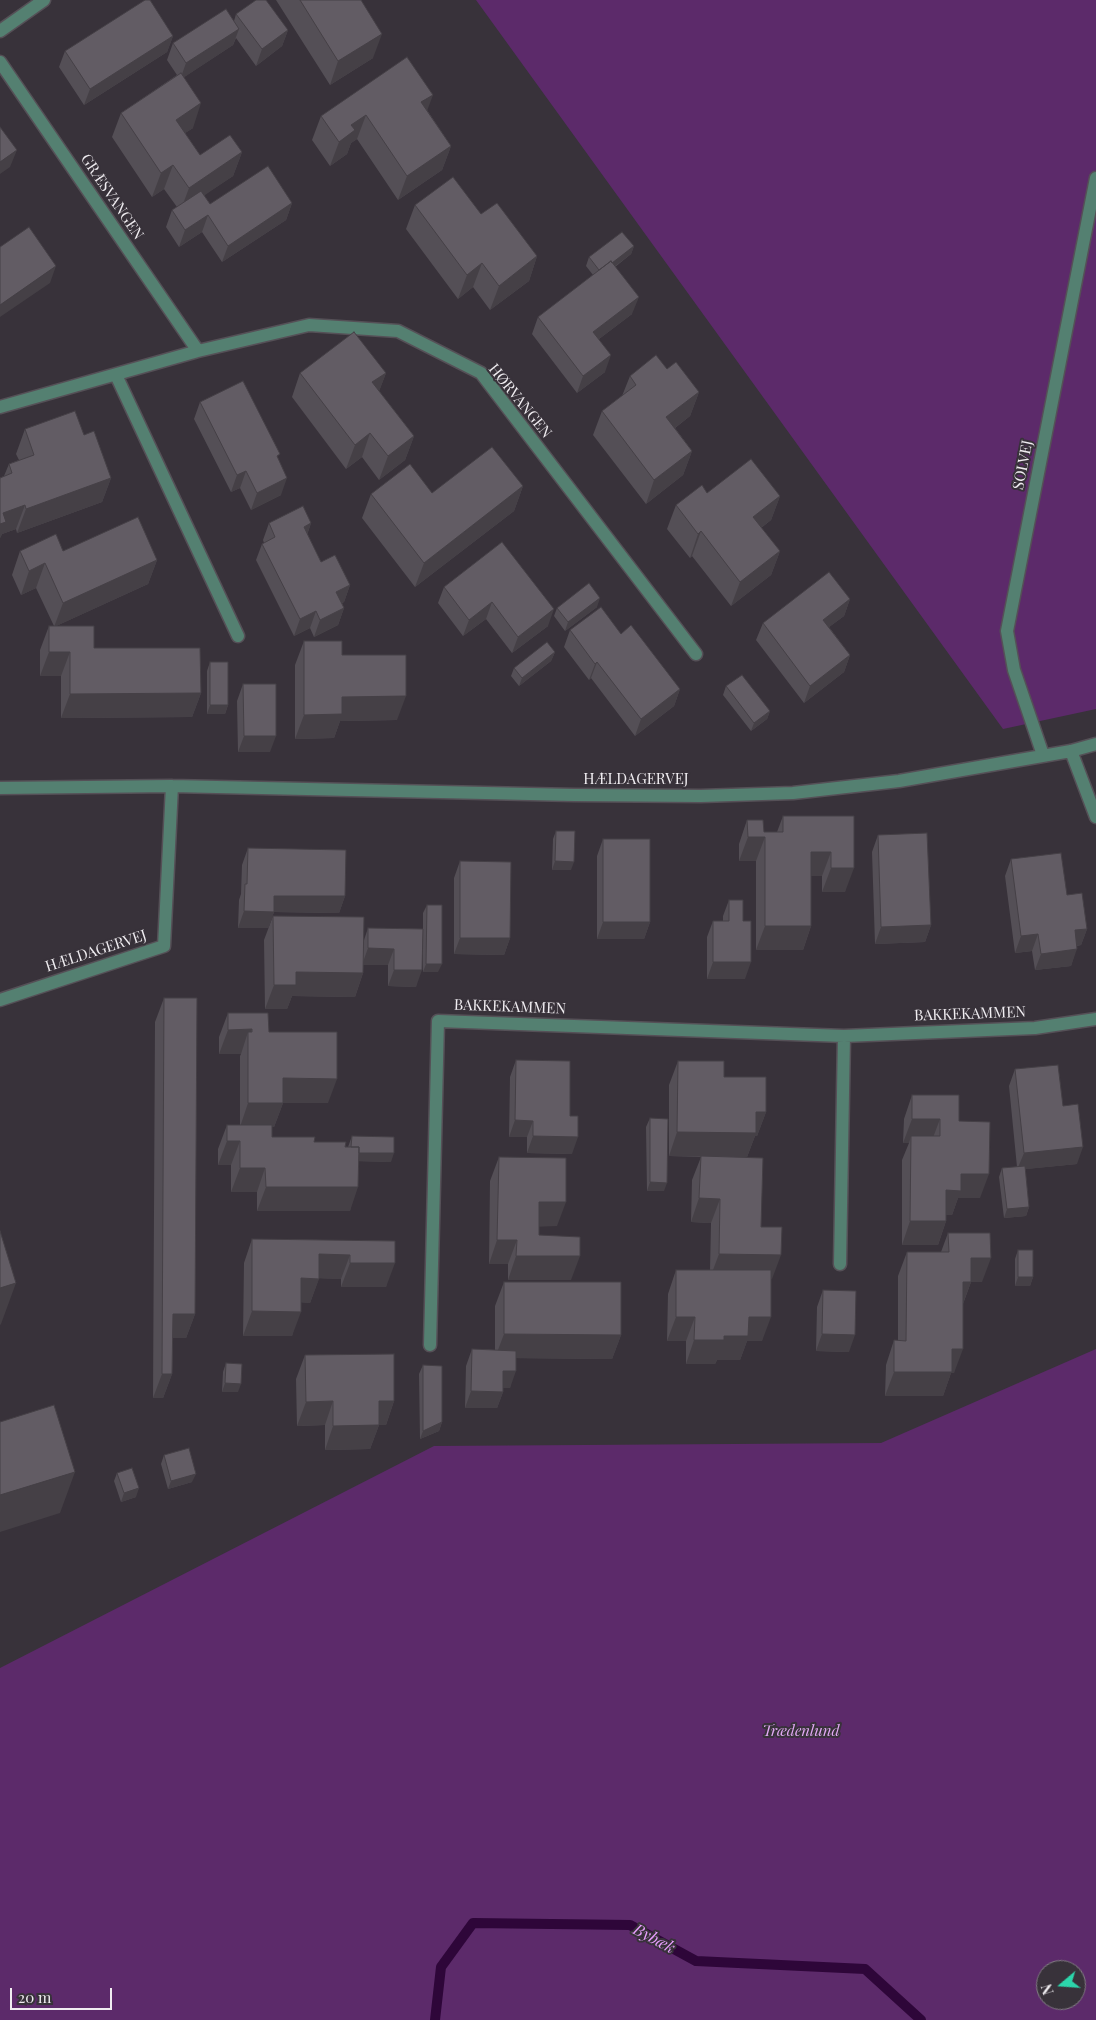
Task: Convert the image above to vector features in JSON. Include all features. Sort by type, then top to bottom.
[{"type":"street","points":[[0,31],[44,0]]},
{"type":"street","name":"GRÆSVANGEN","points":[[0,62],[198,351]]},
{"type":"street","name":"SOLVEJ","points":[[1043,755],[1014,670],[1007,631],[1096,178]]},
{"type":"street","name":"HØRVANGEN","points":[[0,407],[116,376],[198,351],[309,325],[398,331],[481,373],[696,654]]},
{"type":"street","points":[[116,376],[238,636]]},
{"type":"street","name":"HÆLDAGERVEJ","points":[[0,788],[172,786],[574,795],[794,793],[899,781],[1071,751],[1096,744]]},
{"type":"street","points":[[1071,751],[1096,817]]},
{"type":"street","name":"HÆLDAGERVEJ","points":[[0,1000],[164,946],[172,786]]},
{"type":"street","name":"BAKKEKAMMEN","points":[[430,1345],[438,1021],[844,1036],[1035,1028],[1096,1019]]},
{"type":"street","points":[[840,1264],[844,1036]]},
{"type":"green space","points":[[476,0],[1096,0],[1096,709],[1003,729]]},
{"type":"green space","name":"Trædenlund","points":[[1096,1349],[1096,2020],[0,2020],[0,1668],[434,1446],[881,1443]]},
{"type":"building","points":[[145,0],[150,0],[173,36],[90,89],[65,51]]},
{"type":"building","points":[[256,0],[266,0],[288,30],[262,49],[236,14]]},
{"type":"building","points":[[300,0],[361,0],[382,34],[338,61]]},
{"type":"building","points":[[226,9],[239,29],[186,63],[173,43]]},
{"type":"building","points":[[407,57],[433,95],[421,102],[451,146],[407,176],[366,115],[351,125],[355,130],[339,142],[321,116]]},
{"type":"building","points":[[181,73],[201,103],[176,120],[200,155],[230,135],[242,152],[189,188],[173,165],[161,173],[121,113]]},
{"type":"building","points":[[0,127],[17,150],[0,162]]},
{"type":"building","points":[[268,166],[292,203],[228,246],[208,215],[185,230],[172,210],[201,191],[210,204]]},
{"type":"building","points":[[453,177],[481,214],[497,203],[537,256],[499,286],[482,263],[467,275],[415,205]]},
{"type":"building","points":[[29,227],[56,266],[0,305],[0,247]]},
{"type":"building","points":[[622,232],[634,246],[612,263],[611,261],[599,270],[589,257]]},
{"type":"building","points":[[611,261],[639,297],[593,332],[611,355],[583,376],[538,317]]},
{"type":"building","points":[[354,332],[386,373],[372,382],[414,436],[388,456],[370,433],[355,445],[300,373]]},
{"type":"building","points":[[656,355],[667,369],[676,362],[699,392],[666,417],[692,451],[654,480],[602,411],[636,385],[630,376]]},
{"type":"building","points":[[243,381],[280,454],[277,456],[287,478],[257,493],[246,471],[237,475],[200,402]]},
{"type":"building","points":[[75,411],[84,435],[94,431],[111,478],[26,509],[25,505],[3,513],[6,522],[0,524],[0,478],[12,473],[9,464],[34,455],[25,429]]},
{"type":"building","points":[[492,447],[523,486],[424,563],[371,494],[410,464],[432,493]]},
{"type":"building","points":[[751,459],[780,496],[753,517],[780,551],[740,582],[701,531],[698,534],[676,505],[702,485],[707,493]]},
{"type":"building","points":[[303,506],[311,523],[304,527],[321,562],[335,555],[350,585],[336,592],[344,608],[320,620],[316,611],[300,619],[262,544],[275,537],[269,523]]},
{"type":"building","points":[[138,517],[157,560],[63,603],[45,563],[29,571],[20,551],[56,534],[63,551]]},
{"type":"building","points":[[502,542],[554,609],[518,637],[492,602],[469,620],[444,587]]},
{"type":"building","points":[[829,572],[850,599],[823,620],[850,655],[810,686],[763,623]]},
{"type":"building","points":[[589,583],[600,598],[568,622],[557,608]]},
{"type":"building","points":[[601,607],[621,634],[631,625],[680,689],[641,719],[597,662],[595,664],[570,630]]},
{"type":"building","points":[[49,626],[94,626],[94,648],[200,648],[201,693],[70,694],[70,652],[49,652]]},
{"type":"building","points":[[304,641],[342,641],[342,655],[406,655],[406,696],[342,697],[342,714],[304,715]]},
{"type":"building","points":[[547,642],[555,652],[522,678],[514,668]]},
{"type":"building","points":[[210,662],[228,662],[228,705],[210,705]]},
{"type":"building","points":[[742,675],[770,711],[754,723],[726,686]]},
{"type":"building","points":[[243,684],[276,684],[276,736],[244,736]]},
{"type":"building","points":[[783,816],[854,816],[854,868],[831,868],[831,852],[811,852],[811,926],[765,926],[765,837],[748,837],[747,820],[763,820],[764,832],[783,832]]},
{"type":"building","points":[[556,831],[575,831],[574,862],[555,861]]},
{"type":"building","points":[[927,833],[931,925],[881,927],[878,835]]},
{"type":"building","points":[[603,839],[650,839],[650,922],[603,922]]},
{"type":"building","points":[[248,848],[346,850],[345,896],[274,896],[274,912],[244,911]]},
{"type":"building","points":[[1061,853],[1067,895],[1082,893],[1087,929],[1075,930],[1077,949],[1041,954],[1038,934],[1021,936],[1011,859]]},
{"type":"building","points":[[460,861],[511,862],[510,938],[460,938]]},
{"type":"building","points":[[729,900],[743,900],[743,921],[751,921],[751,962],[713,962],[713,921],[729,921]]},
{"type":"building","points":[[427,905],[442,905],[442,964],[426,964]]},
{"type":"building","points":[[273,916],[364,917],[363,973],[296,972],[296,985],[274,985]]},
{"type":"building","points":[[368,928],[423,929],[422,970],[394,970],[394,949],[368,948]]},
{"type":"building","points":[[164,998],[197,998],[195,1314],[173,1314],[172,1374],[162,1374]]},
{"type":"building","points":[[228,1013],[268,1013],[269,1032],[337,1032],[337,1079],[283,1078],[283,1103],[248,1103],[248,1032],[252,1032],[252,1029],[228,1030]]},
{"type":"building","points":[[516,1060],[570,1061],[570,1116],[578,1116],[578,1137],[533,1136],[533,1121],[515,1120]]},
{"type":"building","points":[[678,1061],[724,1061],[724,1077],[766,1077],[766,1112],[756,1112],[756,1133],[677,1132]]},
{"type":"building","points":[[1058,1065],[1063,1106],[1078,1104],[1083,1147],[1024,1153],[1015,1069]]},
{"type":"building","points":[[912,1095],[959,1095],[959,1121],[990,1122],[989,1174],[961,1174],[961,1191],[946,1190],[946,1221],[910,1221],[911,1136],[940,1136],[940,1119],[912,1119]]},
{"type":"building","points":[[650,1118],[668,1119],[667,1183],[650,1182]]},
{"type":"building","points":[[227,1125],[272,1125],[272,1137],[315,1137],[314,1142],[346,1142],[345,1147],[359,1147],[358,1187],[266,1187],[265,1168],[240,1168],[240,1141],[227,1141]]},
{"type":"building","points":[[352,1136],[394,1137],[394,1153],[359,1153],[359,1147],[351,1147]]},
{"type":"building","points":[[701,1156],[763,1158],[761,1227],[782,1227],[781,1255],[719,1254],[720,1199],[699,1198]]},
{"type":"building","points":[[499,1157],[566,1158],[566,1202],[539,1202],[539,1235],[580,1237],[580,1256],[516,1256],[517,1240],[497,1240]]},
{"type":"building","points":[[1025,1166],[1029,1207],[1007,1209],[1002,1168]]},
{"type":"building","points":[[0,1231],[16,1283],[0,1288]]},
{"type":"building","points":[[948,1233],[990,1233],[991,1258],[971,1258],[971,1282],[963,1282],[963,1349],[952,1349],[952,1372],[894,1372],[894,1340],[906,1341],[907,1252],[949,1252]]},
{"type":"building","points":[[252,1239],[395,1241],[395,1263],[350,1263],[350,1255],[319,1254],[319,1279],[301,1278],[301,1312],[252,1311]]},
{"type":"building","points":[[1018,1250],[1033,1250],[1033,1277],[1018,1277]]},
{"type":"building","points":[[676,1270],[771,1270],[771,1317],[749,1317],[748,1336],[724,1336],[724,1340],[694,1340],[695,1317],[676,1317]]},
{"type":"building","points":[[504,1282],[621,1282],[621,1335],[504,1334]]},
{"type":"building","points":[[823,1290],[856,1291],[855,1335],[822,1334]]},
{"type":"building","points":[[472,1349],[516,1351],[516,1371],[503,1371],[503,1392],[471,1391]]},
{"type":"building","points":[[394,1354],[394,1401],[379,1401],[379,1425],[333,1426],[333,1401],[306,1402],[305,1355]]},
{"type":"building","points":[[226,1363],[242,1364],[241,1384],[225,1383]]},
{"type":"building","points":[[423,1365],[442,1366],[442,1422],[423,1431]]},
{"type":"building","points":[[54,1405],[75,1472],[0,1495],[0,1422]]},
{"type":"building","points":[[189,1448],[196,1474],[171,1481],[164,1455]]},
{"type":"building","points":[[132,1468],[139,1488],[124,1493],[117,1473]]},
{"type":"waterway","name":"Bybæk","points":[[435,2020],[441,1967],[473,1923],[630,1925],[696,1961],[865,1969],[921,2020]]}]
